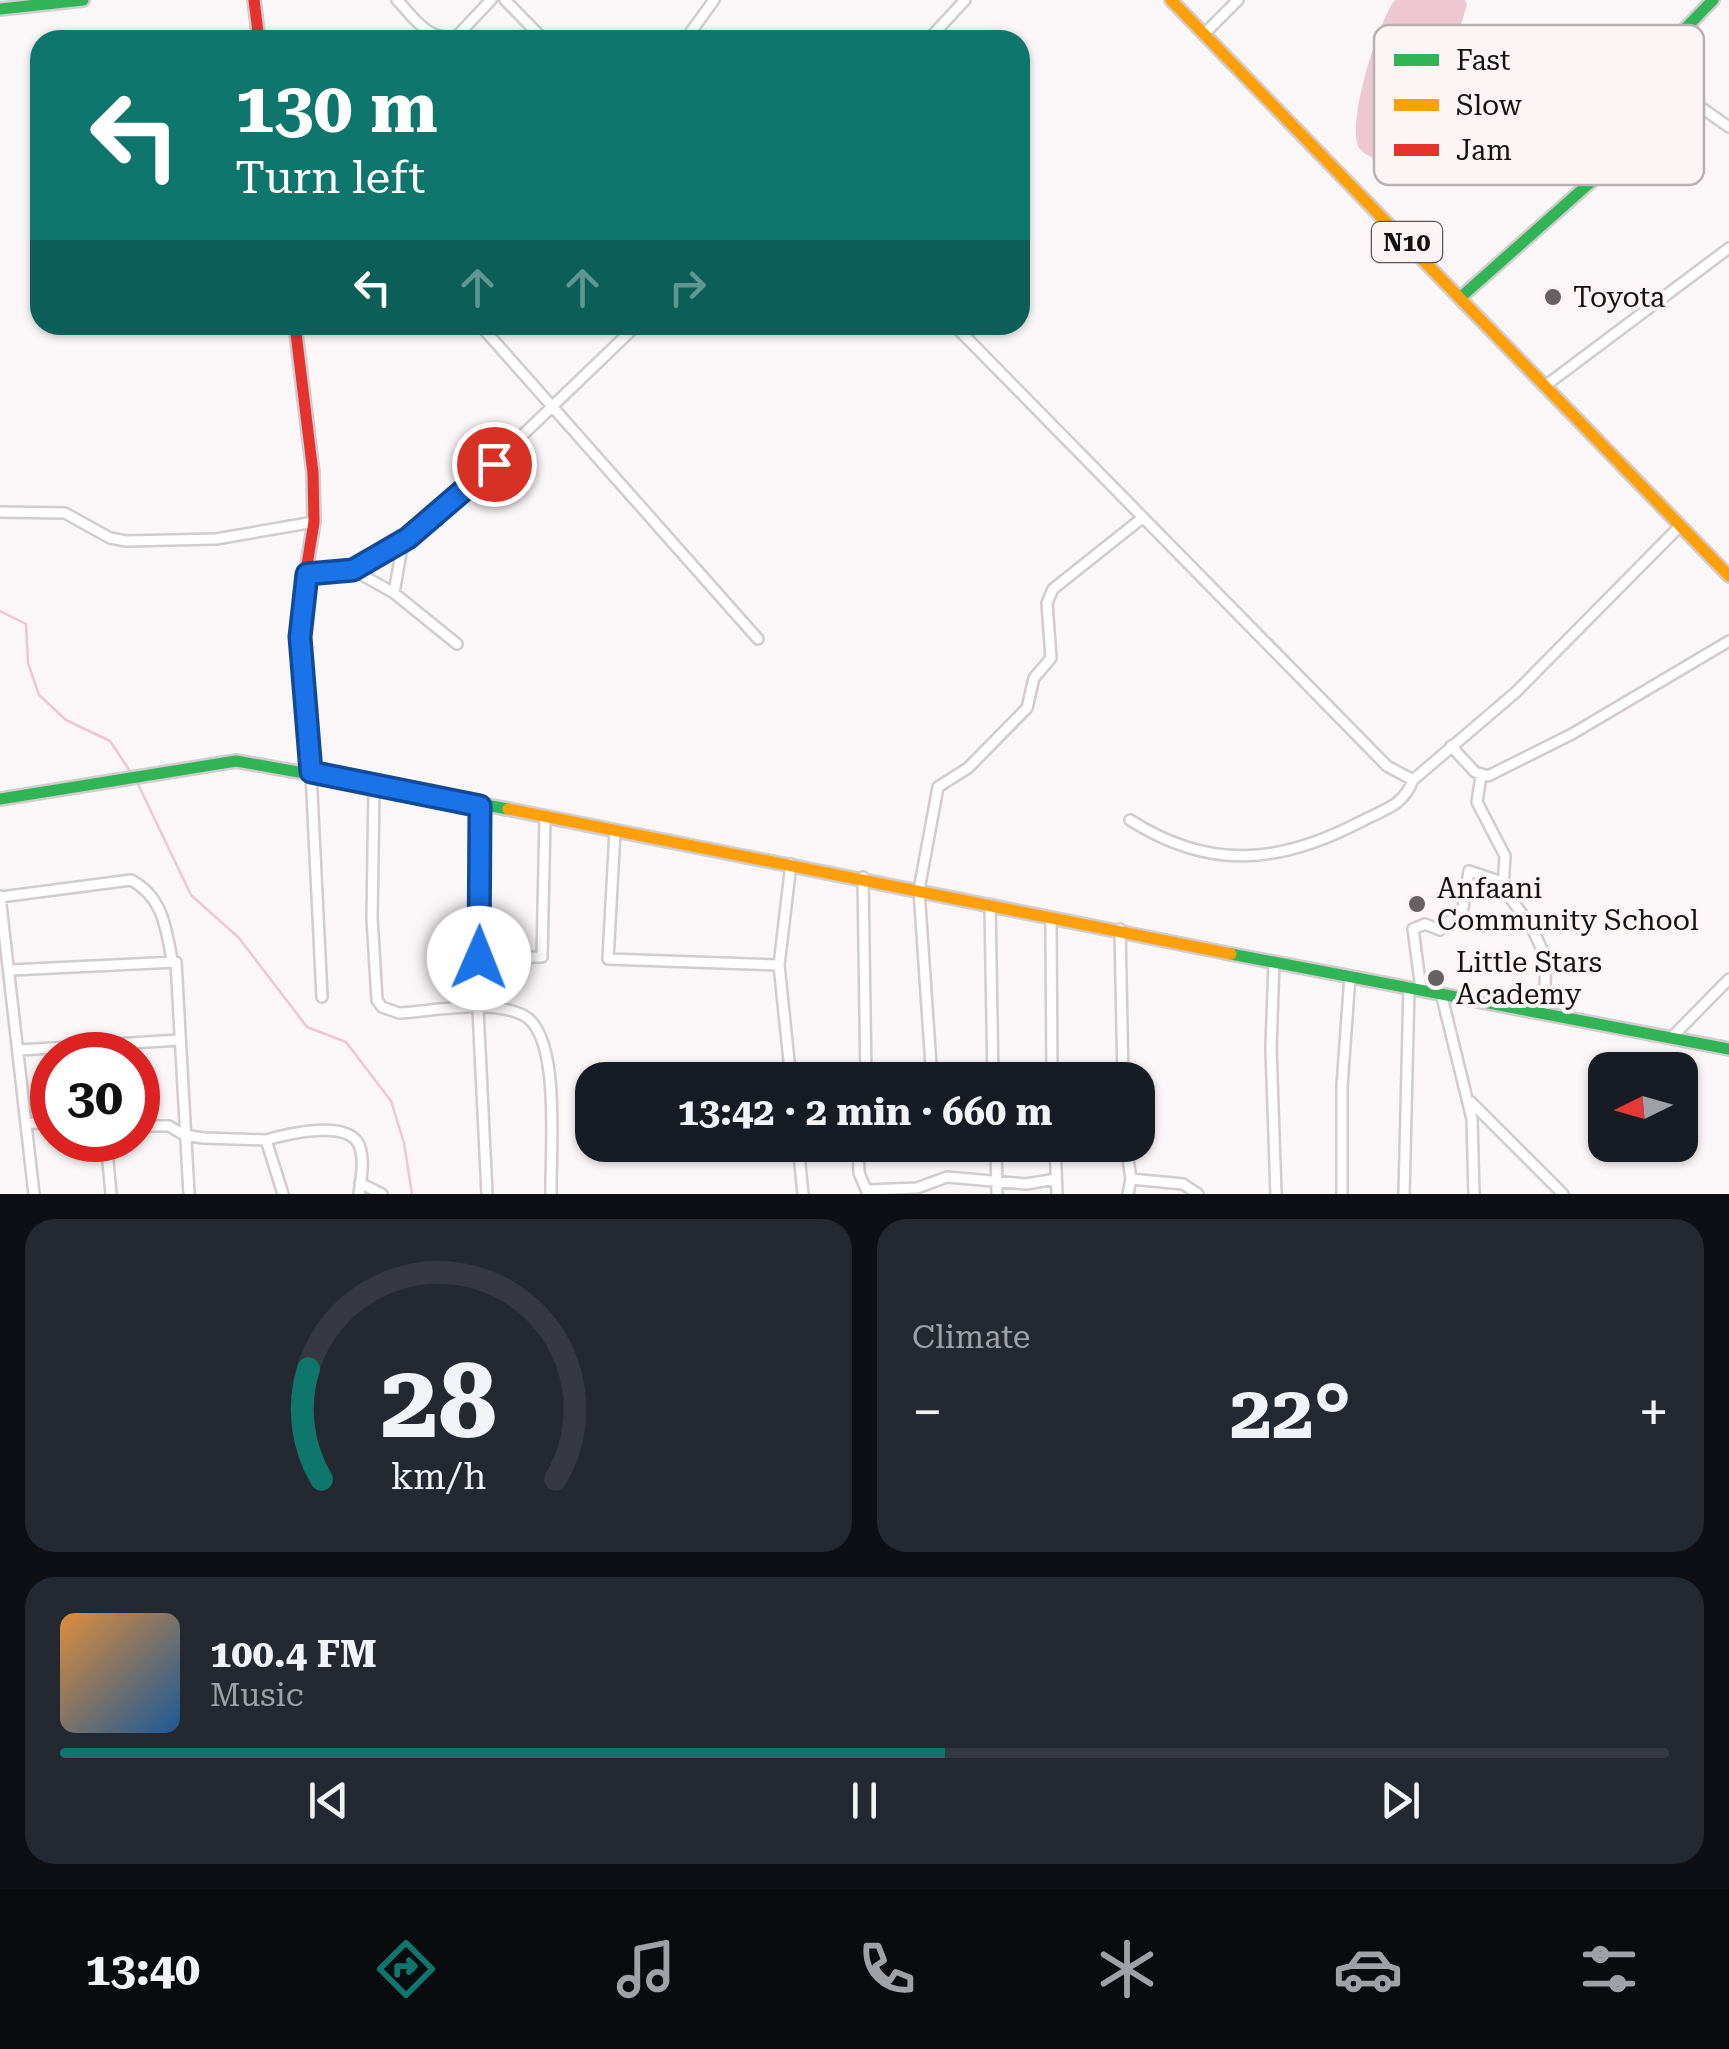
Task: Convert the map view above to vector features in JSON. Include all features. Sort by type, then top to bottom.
[{"type":"main road","points":[[0,9],[84,0]]},
{"type":"main road","points":[[254,0],[258,30]]},
{"type":"main road","name":"N10","points":[[1171,0],[1729,576]]},
{"type":"main road","points":[[1689,25],[1713,0]]},
{"type":"main road","points":[[1460,297],[1586,185]]},
{"type":"main road","points":[[297,335],[313,473],[314,522],[300,637],[311,772]]},
{"type":"main road","points":[[0,799],[141,780],[236,761],[864,877],[1051,921],[1120,930],[1729,1049]]},
{"type":"street","points":[[397,0],[423,30]]},
{"type":"street","points":[[466,30],[491,0]]},
{"type":"street","points":[[505,0],[534,30]]},
{"type":"street","points":[[692,30],[714,0]]},
{"type":"street","points":[[937,30],[965,0]]},
{"type":"street","points":[[1204,34],[1238,0]]},
{"type":"street","points":[[1704,109],[1729,126]]},
{"type":"street","points":[[1545,386],[1729,248]]},
{"type":"street","points":[[489,335],[758,638]]},
{"type":"street","points":[[307,574],[353,570],[427,526],[554,410],[627,335]]},
{"type":"street","points":[[964,335],[1141,520],[1387,766],[1414,780]]},
{"type":"street","points":[[0,512],[65,513],[110,538],[126,541],[189,536],[216,540],[314,522]]},
{"type":"street","points":[[931,1062],[919,890],[938,787],[968,768],[1027,708],[1034,678],[1052,658],[1048,596],[1141,520]]},
{"type":"street","points":[[1130,820],[1177,846],[1270,856],[1331,838],[1398,804],[1414,780],[1528,680],[1680,526]]},
{"type":"street","points":[[394,593],[403,541]]},
{"type":"street","points":[[353,570],[394,593],[458,644]]},
{"type":"street","points":[[1481,776],[1572,734],[1729,642]]},
{"type":"street","points":[[1451,746],[1481,776]]},
{"type":"street","points":[[311,772],[322,997]]},
{"type":"street","points":[[1481,776],[1476,802],[1505,856],[1502,882],[1546,958],[1544,1012]]},
{"type":"street","points":[[374,787],[372,942],[377,1000],[399,1013],[478,1009],[524,1015],[544,1039],[549,1064],[550,1194]]},
{"type":"street","points":[[480,806],[478,1009],[487,1194]]},
{"type":"street","points":[[479,958],[542,958],[544,818]]},
{"type":"street","points":[[615,831],[608,958],[779,965]]},
{"type":"street","points":[[789,1062],[779,965],[791,864]]},
{"type":"street","points":[[1404,1194],[1415,988],[1413,929],[1425,924],[1440,930],[1457,916],[1470,871],[1502,882]]},
{"type":"street","points":[[864,877],[866,1062]]},
{"type":"street","points":[[34,1194],[0,897],[131,880],[145,888],[163,914],[172,960],[178,966],[189,1194]]},
{"type":"street","points":[[990,905],[994,1062]]},
{"type":"street","points":[[1051,921],[1052,1062]]},
{"type":"street","points":[[1120,930],[1123,1062]]},
{"type":"street","points":[[11,970],[172,960]]},
{"type":"street","points":[[1274,962],[1271,1048],[1276,1194]]},
{"type":"street","points":[[1342,1194],[1342,1086],[1350,976]]},
{"type":"street","points":[[1673,1036],[1729,979]]},
{"type":"street","points":[[1441,992],[1470,1100],[1474,1194]]},
{"type":"street","points":[[20,1050],[179,1040]]},
{"type":"street","points":[[1470,1100],[1564,1194]]},
{"type":"street","points":[[160,1126],[170,1126],[184,1135],[266,1140],[332,1131],[349,1134],[360,1147],[360,1188],[382,1194]]},
{"type":"street","points":[[266,1140],[282,1194]]},
{"type":"street","points":[[108,1162],[111,1194]]},
{"type":"street","points":[[800,1162],[803,1194]]},
{"type":"street","points":[[859,1162],[868,1192],[917,1188],[947,1177],[997,1188],[1056,1179]]},
{"type":"street","points":[[996,1162],[997,1188]]},
{"type":"street","points":[[1055,1162],[1056,1194]]},
{"type":"street","points":[[1128,1162],[1128,1194]]},
{"type":"street","points":[[1131,1179],[1183,1184],[1198,1194]]},
{"type":"shaded area","points":[[1395,0],[1465,0],[1467,4],[1461,25],[1382,25]]},
{"type":"shaded area","points":[[1374,49],[1374,158],[1360,149],[1356,138]]},
{"type":"waterway","points":[[0,611],[26,624],[28,663],[39,695],[66,720],[110,741],[130,771]]},
{"type":"waterway","points":[[137,782],[191,895],[239,938],[307,1027],[346,1042],[391,1101],[404,1143],[412,1194]]},
{"type":"traffic: fast","points":[[0,9],[83,0]]},
{"type":"traffic: fast","points":[[1689,25],[1713,0]]},
{"type":"traffic: fast","points":[[1461,297],[1587,185]]},
{"type":"traffic: fast","points":[[0,799],[236,761],[508,809]]},
{"type":"traffic: fast","points":[[1231,954],[1729,1049]]},
{"type":"traffic: slow","points":[[1171,0],[1729,576]]},
{"type":"traffic: slow","points":[[508,809],[1231,954]]},
{"type":"traffic: jam","points":[[254,0],[258,30]]},
{"type":"traffic: jam","points":[[296,335],[313,473],[314,522],[300,608],[311,772]]},
{"type":"place","name":"Toyota","points":[[1553,297]]},
{"type":"place","name":"Anfaani Community School","points":[[1417,904]]},
{"type":"place","name":"Little Stars Academy","points":[[1436,978]]},
{"type":"route","points":[[479,958],[480,806],[311,772],[300,608],[307,574],[353,570],[408,538],[427,526],[494,464]]}]
